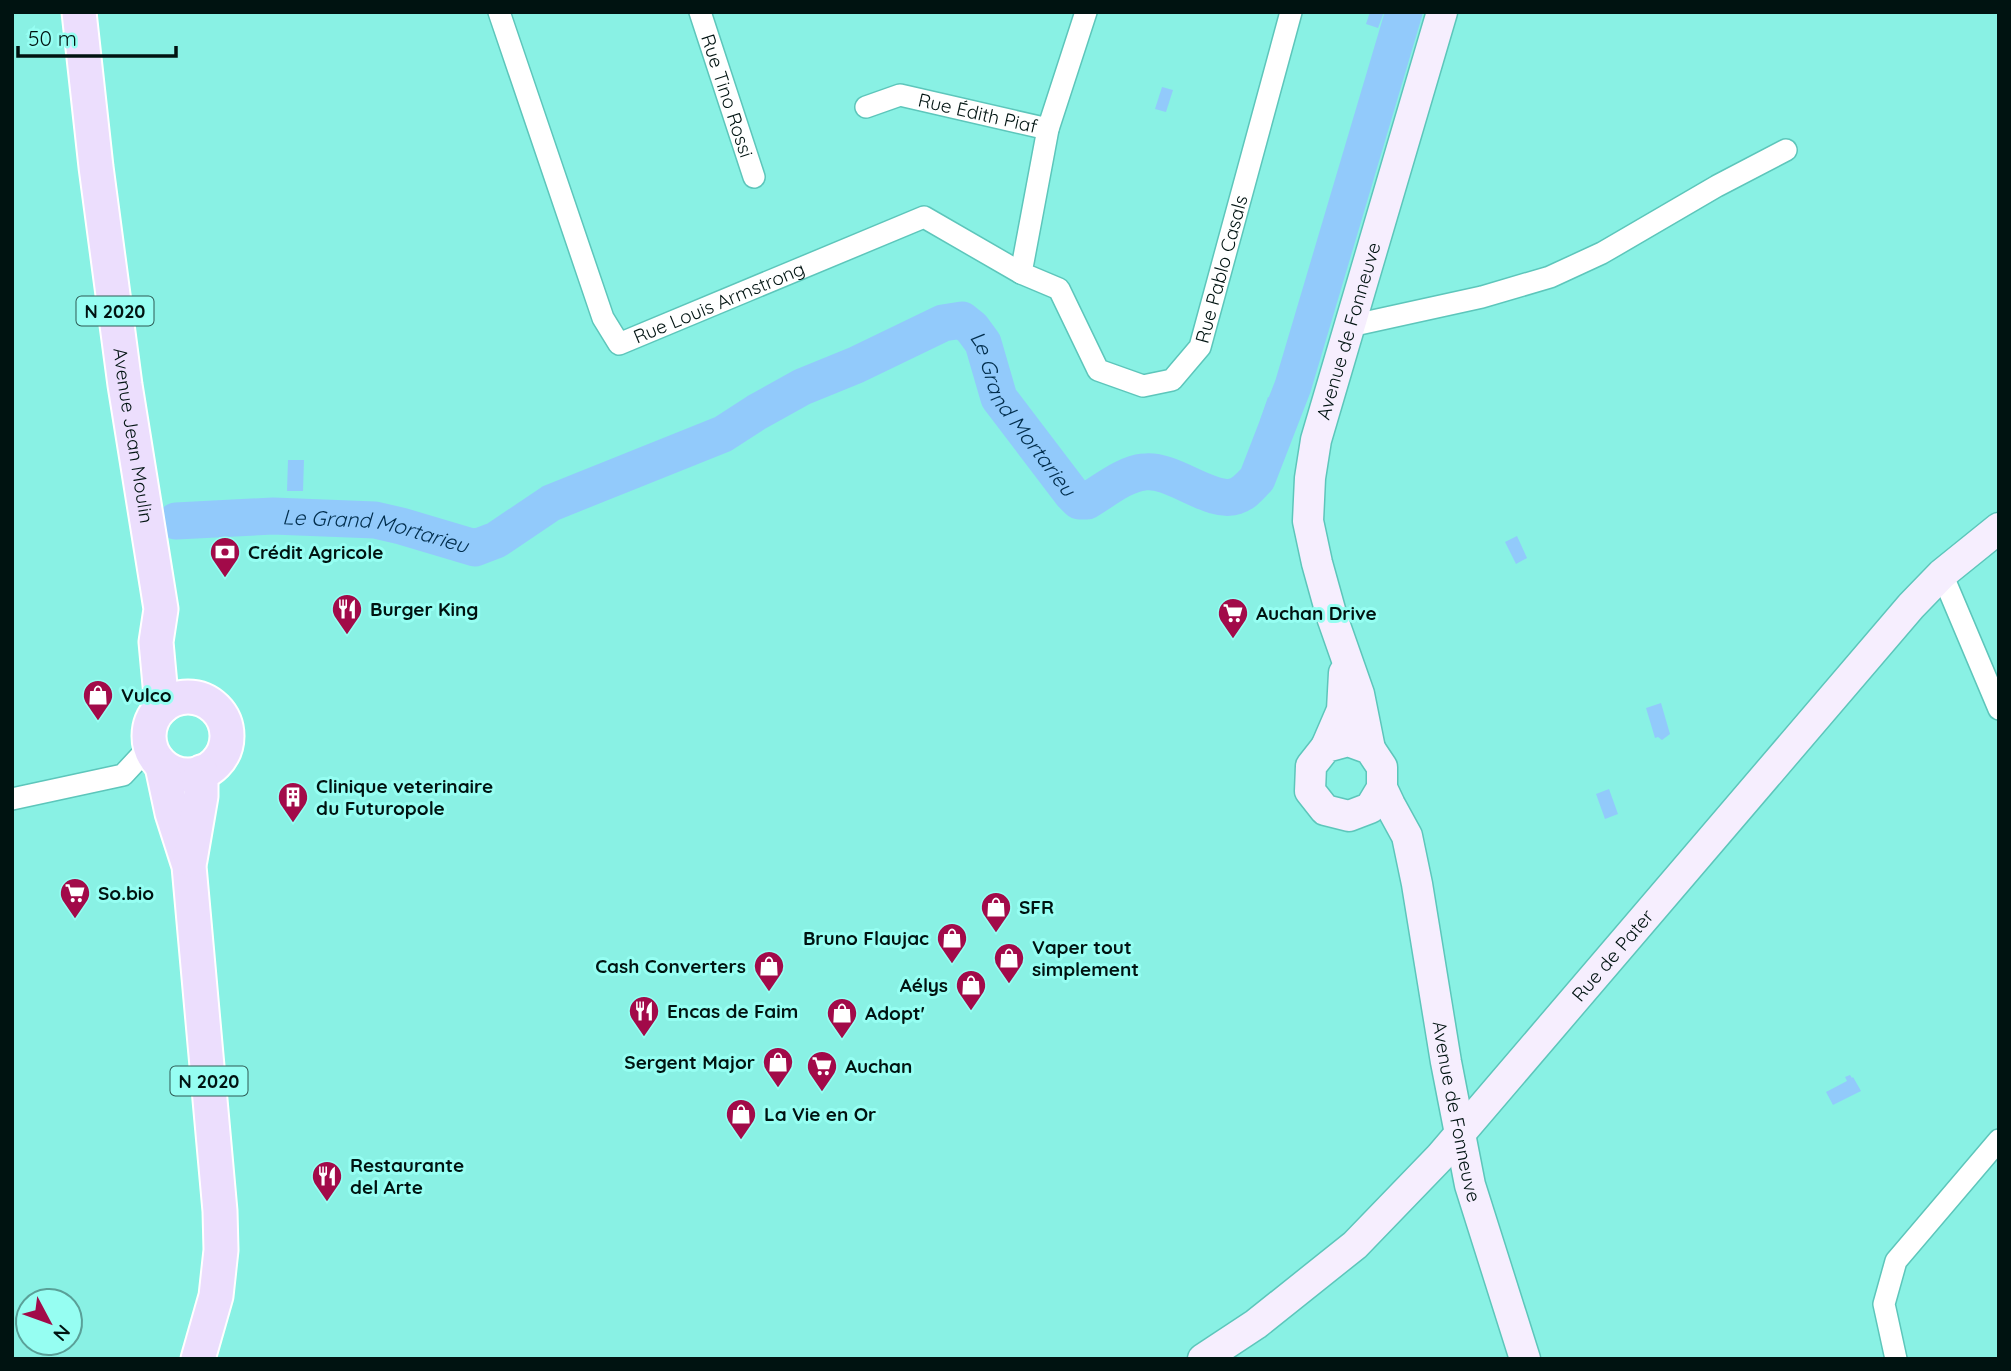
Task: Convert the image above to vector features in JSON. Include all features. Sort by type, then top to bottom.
[{"type":"main road","name":"Avenue Jean Moulin","points":[[79,12],[125,385],[161,609],[156,642],[176,702]]},
{"type":"main road","points":[[200,699],[212,705],[224,721],[227,734],[219,760],[211,767],[191,775],[181,774],[156,756],[148,735],[155,715],[176,702],[200,699]]},
{"type":"main road","name":"N 2020","points":[[156,756],[189,866],[220,1211],[221,1251],[216,1296],[198,1359]]},
{"type":"main road","name":"N 2020","points":[[189,866],[201,796],[201,772]]},
{"type":"main road","name":"N 2020","points":[[216,1296],[224,1359]]},
{"type":"street","name":"Rue Louis Armstrong","points":[[499,12],[603,318],[619,344],[924,217],[1021,273]]},
{"type":"street","name":"Rue Tino Rossi","points":[[700,12],[754,177]]},
{"type":"street","points":[[1021,273],[1048,129],[1086,12]]},
{"type":"street","name":"Rue Pablo Casals","points":[[1021,273],[1059,289],[1098,370],[1143,386],[1172,380],[1200,346],[1291,12]]},
{"type":"street","name":"Avenue de Fonneuve","points":[[1443,12],[1316,440],[1310,478],[1308,521],[1317,563],[1359,694],[1370,749],[1382,767],[1382,788],[1407,836],[1470,1185],[1525,1359]]},
{"type":"street","name":"Rue Édith Piaf","points":[[866,107],[900,95],[1048,129]]},
{"type":"street","points":[[1350,326],[1482,297],[1550,276],[1602,253],[1717,186],[1786,150]]},
{"type":"street","name":"Rue de Pater","points":[[1203,1359],[1256,1324],[1355,1245],[1440,1157],[1902,616],[1942,574],[1999,528]]},
{"type":"street","points":[[1942,574],[1999,709]]},
{"type":"street","name":"Avenue de Fonneuve","points":[[1345,652],[1342,710],[1326,747],[1311,766],[1310,791],[1325,810],[1373,821],[1392,832],[1411,860]]},
{"type":"street","points":[[1326,747],[1348,741],[1370,749]]},
{"type":"street","points":[[12,799],[123,775],[156,756]]},
{"type":"street","points":[[1349,816],[1370,808],[1382,788]]},
{"type":"street","points":[[1896,1359],[1884,1304],[1896,1261],[1999,1140]]},
{"type":"water","points":[[1370,12],[1384,12],[1378,28],[1366,24]]},
{"type":"water","points":[[1162,87],[1173,90],[1166,112],[1155,109]]},
{"type":"water","points":[[1268,397],[1278,401],[1271,424],[1260,420]]},
{"type":"water","points":[[288,460],[304,460],[303,491],[287,491]]},
{"type":"water","points":[[1517,536],[1527,558],[1516,564],[1505,542]]},
{"type":"water","points":[[1661,703],[1670,734],[1662,740],[1655,738],[1646,708]]},
{"type":"water","points":[[1609,789],[1618,814],[1605,819],[1596,794]]},
{"type":"water","points":[[1850,1075],[1861,1091],[1833,1105],[1826,1092],[1847,1081],[1845,1077]]},
{"type":"waterway","name":"Le Grand Mortarieu","points":[[176,521],[273,516],[375,520],[475,548],[496,540],[551,503],[723,434],[802,387],[856,365],[943,323],[962,320],[983,343],[999,398],[1079,501],[1087,501],[1122,479],[1144,472],[1167,475],[1215,495],[1236,496],[1257,479],[1293,386],[1404,12]]},
{"type":"place","name":"Crédit Agricole","points":[[225,579]]},
{"type":"place","name":"Burger King","points":[[347,636]]},
{"type":"place","name":"Auchan Drive","points":[[1233,640]]},
{"type":"place","name":"Vulco","points":[[98,722]]},
{"type":"place","name":"Clinique veterinaire du Futuropole","points":[[293,824]]},
{"type":"place","name":"So.bio","points":[[75,920]]},
{"type":"place","name":"SFR","points":[[996,934]]},
{"type":"place","name":"Bruno Flaujac","points":[[952,965]]},
{"type":"place","name":"Vaper tout simplement","points":[[1009,985]]},
{"type":"place","name":"Cash Converters","points":[[769,993]]},
{"type":"place","name":"Aélys","points":[[971,1012]]},
{"type":"place","name":"Encas de Faim","points":[[644,1038]]},
{"type":"place","name":"Adopt'","points":[[842,1040]]},
{"type":"place","name":"Sergent Major","points":[[778,1089]]},
{"type":"place","name":"Auchan","points":[[822,1093]]},
{"type":"place","name":"La Vie en Or","points":[[741,1141]]},
{"type":"place","name":"Restaurante del Arte","points":[[327,1203]]}]
